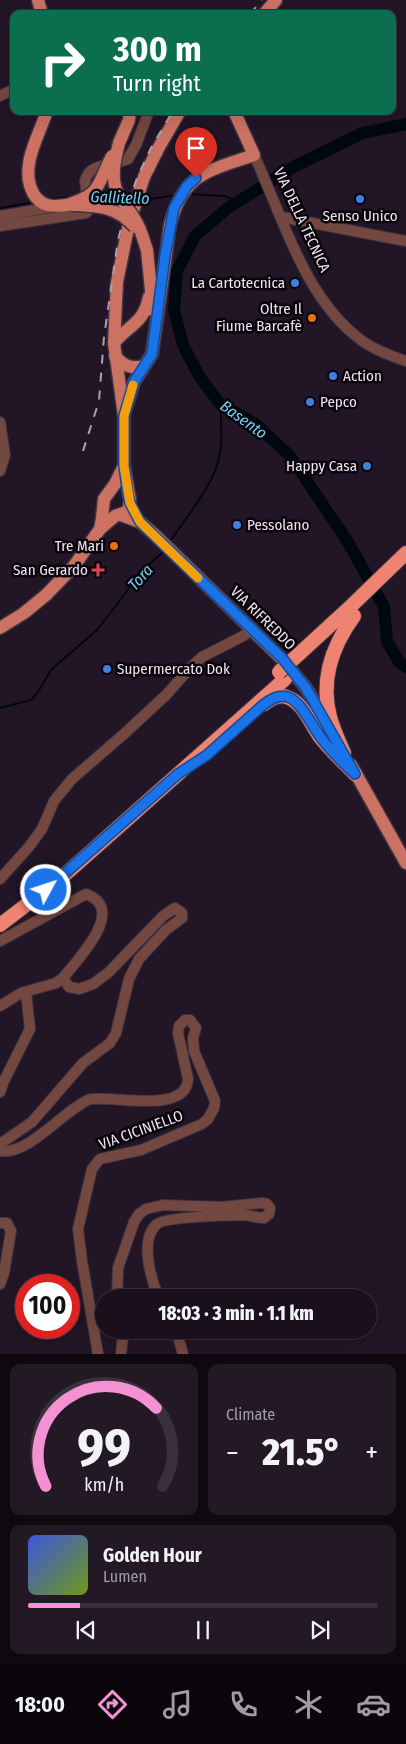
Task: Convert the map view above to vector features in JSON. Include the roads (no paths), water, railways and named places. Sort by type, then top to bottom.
[{"type":"highway","points":[[0,925],[60,879],[178,774],[351,613],[404,560]]},
{"type":"highway","points":[[344,753],[328,711],[327,683],[329,664],[351,613]]},
{"type":"highway","points":[[0,915],[55,873],[302,658]]},
{"type":"highway","points":[[178,774],[207,755],[263,705],[278,696],[289,698],[301,708],[320,737],[355,774]]},
{"type":"main road","points":[[267,10],[276,0]]},
{"type":"main road","points":[[46,115],[29,166],[28,178],[36,198],[43,204],[52,207],[83,200],[97,188],[119,143],[130,115]]},
{"type":"main road","points":[[0,628],[24,613],[53,589],[74,566],[100,528],[118,515],[126,512],[129,499],[124,466],[124,416],[114,350],[117,282],[129,223],[144,177],[178,115]]},
{"type":"main road","name":"VIA DELLA TECNICA","points":[[236,115],[254,155]]},
{"type":"main road","points":[[119,143],[114,168],[115,185],[117,192],[139,225],[147,250],[155,325]]},
{"type":"main road","points":[[124,416],[134,382],[152,354],[170,225],[179,196],[191,182],[208,171],[254,155]]},
{"type":"main road","points":[[67,205],[109,208],[128,219],[142,235]]},
{"type":"main road","points":[[114,350],[119,336],[140,319],[147,307],[150,292]]},
{"type":"main road","points":[[114,350],[123,364],[130,368],[144,366]]},
{"type":"main road","points":[[100,528],[105,495],[115,484],[124,466]]},
{"type":"main road","points":[[111,490],[120,489],[129,499],[140,522]]},
{"type":"main road","points":[[104,506],[108,513],[140,522]]},
{"type":"main road","name":"VIA RIFREDDO","points":[[140,522],[282,658],[306,688],[355,774]]},
{"type":"main road","points":[[355,774],[406,863]]},
{"type":"street","points":[[0,226],[86,213],[88,207],[86,177],[96,167],[128,159],[136,145],[147,115]]},
{"type":"street","name":"VIA DELLA TECNICA","points":[[254,155],[296,251],[316,289],[337,318],[362,342],[406,362]]},
{"type":"street","points":[[3,216],[52,207]]},
{"type":"street","points":[[281,218],[406,240]]},
{"type":"street","points":[[0,422],[5,455],[0,471]]},
{"type":"street","points":[[0,879],[28,848],[42,829],[54,801],[72,779],[124,734],[197,662],[251,630]]},
{"type":"street","points":[[0,941],[86,894],[99,903],[102,914],[99,931],[63,978],[56,983],[26,992],[0,1006]]},
{"type":"street","points":[[0,1144],[32,1122],[83,1063],[110,1043],[116,1033],[130,979],[139,959],[166,930],[182,918],[182,913],[175,908],[163,916],[109,972],[93,984],[79,989],[69,988],[63,978]]},
{"type":"street","points":[[0,1092],[30,1029],[26,992]]},
{"type":"street","name":"VIA CICINIELLO","points":[[0,1150],[13,1150],[31,1141],[70,1111],[90,1099],[124,1101],[167,1100],[181,1094],[187,1086],[188,1079],[178,1033],[179,1026],[185,1020],[194,1022],[196,1028],[193,1038],[196,1058],[215,1100],[214,1108],[208,1119],[202,1124],[140,1150],[100,1159],[92,1169],[78,1229],[98,1354]]},
{"type":"street","points":[[117,1289],[118,1268],[134,1222],[139,1214],[146,1209],[163,1205],[222,1207],[262,1203],[267,1204],[270,1208],[269,1214],[264,1218],[246,1215],[189,1218],[164,1220],[156,1224],[149,1240],[148,1250],[149,1267],[155,1289]]},
{"type":"street","points":[[0,1223],[7,1223],[11,1231],[4,1273],[0,1284]]},
{"type":"street","points":[[120,1354],[122,1339]]},
{"type":"street","points":[[179,1339],[183,1354]]},
{"type":"waterway","name":"Basento","points":[[406,124],[363,133],[295,166],[229,207],[195,236],[177,271],[174,310],[183,345],[199,376],[220,404],[257,425],[290,456],[348,542],[384,607],[387,641],[399,662],[406,667]]},
{"type":"waterway","name":"Gallitello","points":[[188,194],[224,196],[239,201]]},
{"type":"waterway","name":"Gallitello","points":[[141,199],[176,195]]},
{"type":"waterway","name":"Gallitello","points":[[49,199],[72,197]]},
{"type":"waterway","name":"Gallitello","points":[[96,197],[114,197]]},
{"type":"waterway","name":"Gallitello","points":[[0,208],[35,202]]},
{"type":"waterway","name":"Tora","points":[[169,543],[201,498],[219,460],[221,447],[220,404]]},
{"type":"waterway","name":"Tora","points":[[0,708],[31,700],[51,670],[98,629],[143,570],[164,551]]},
{"type":"railway","points":[[253,10],[262,0]]},
{"type":"railway","points":[[83,451],[99,401],[104,337],[118,240],[137,178],[151,148],[171,115]]},
{"type":"place","name":"Senso Unico","points":[[360,199]]},
{"type":"place","name":"La Cartotecnica","points":[[295,283]]},
{"type":"place","name":"Oltre Il Fiume Barcafè","points":[[312,318]]},
{"type":"place","name":"Action","points":[[333,376]]},
{"type":"place","name":"Pepco","points":[[310,402]]},
{"type":"place","name":"Happy Casa","points":[[367,466]]},
{"type":"place","name":"Pessolano","points":[[237,525]]},
{"type":"place","name":"Tre Mari","points":[[114,546]]},
{"type":"place","name":"San Gerardo","points":[[98,570]]},
{"type":"place","name":"Supermercato Dok","points":[[107,669]]}]
